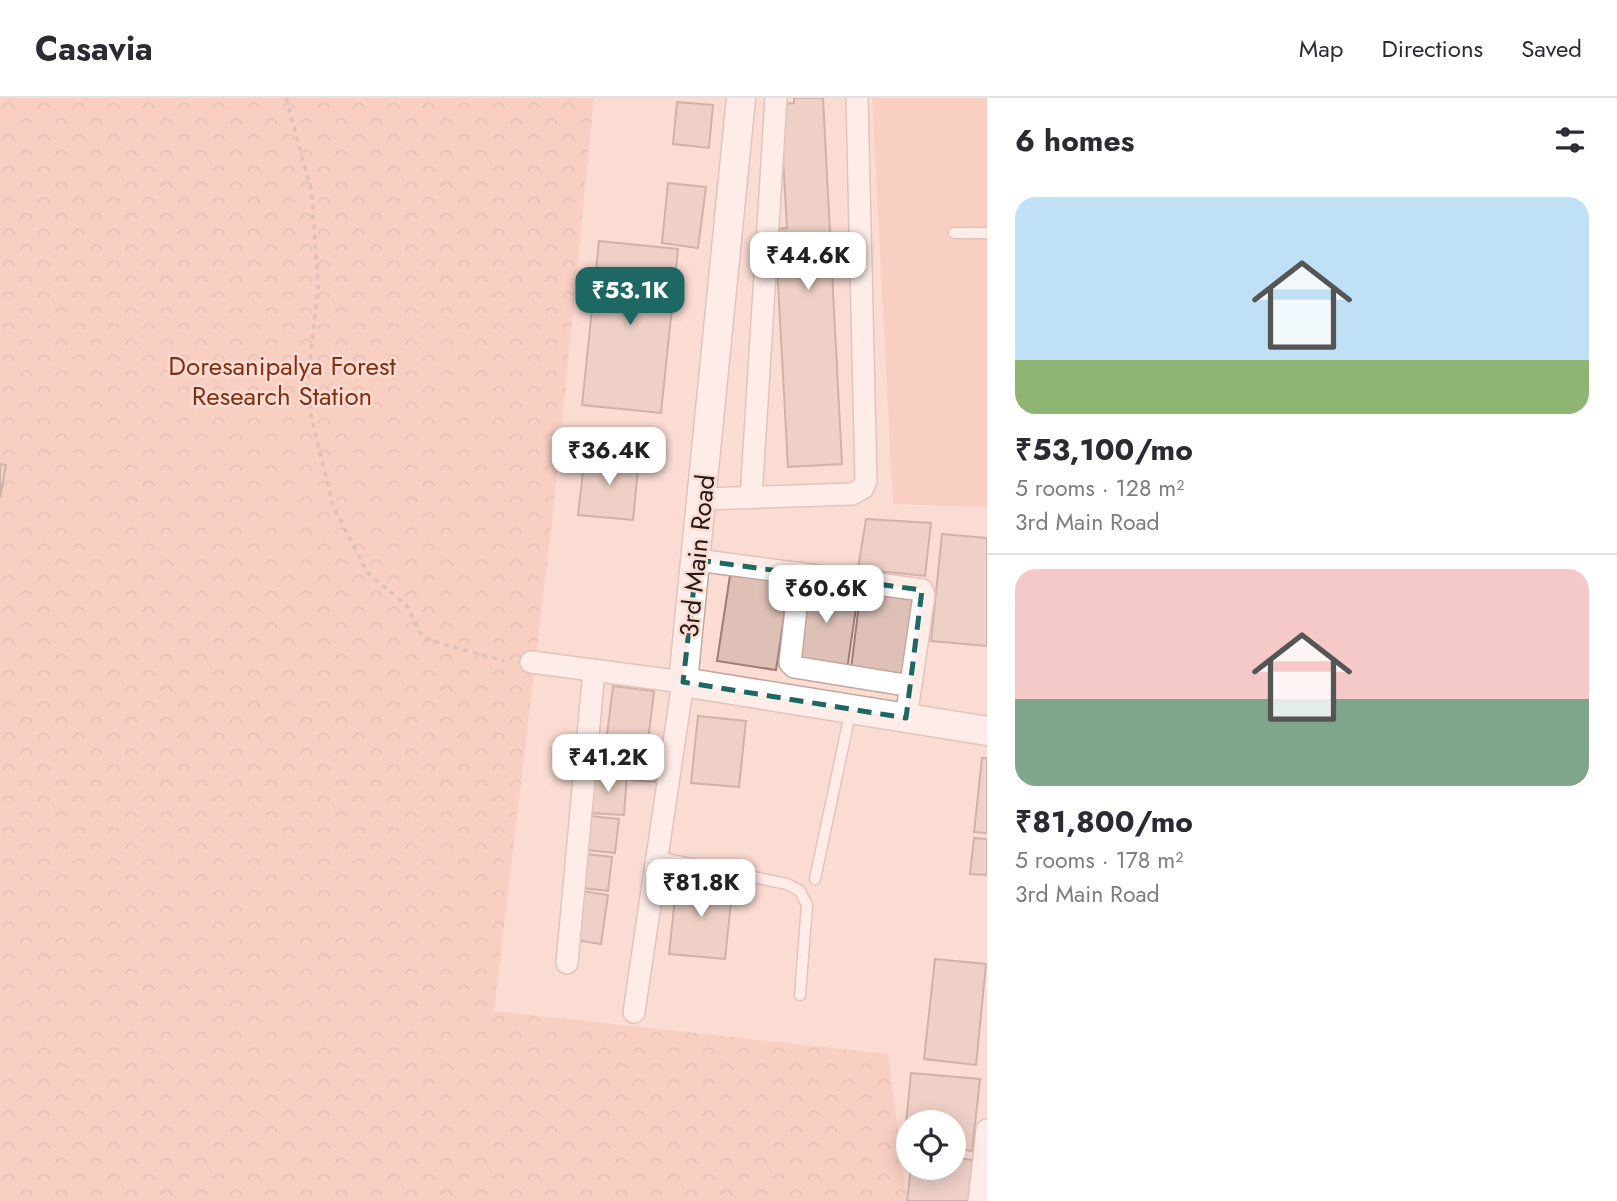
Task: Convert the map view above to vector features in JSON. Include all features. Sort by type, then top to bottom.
[{"type":"street","name":"3rd Main Road","points":[[634,1012],[683,682],[741,98]]},
{"type":"street","points":[[751,498],[776,98]]},
{"type":"street","points":[[703,499],[858,493],[866,480],[857,98]]},
{"type":"street","points":[[697,560],[922,590],[924,595],[906,718]]},
{"type":"street","points":[[800,573],[790,663],[794,667],[911,686]]},
{"type":"street","points":[[531,662],[683,682],[987,731]]},
{"type":"street","points":[[567,963],[594,670]]},
{"type":"street","points":[[979,1201],[987,1130]]},
{"type":"lane","points":[[954,233],[987,233]]},
{"type":"lane","points":[[815,879],[850,709]]},
{"type":"lane","points":[[657,857],[787,884],[800,891],[807,905],[800,995]]},
{"type":"path","points":[[286,98],[312,193],[318,288],[306,395],[333,506],[367,572],[407,607],[423,638],[504,661]]},
{"type":"highlighted area","points":[[697,560],[922,590],[906,718],[683,682]]},
{"type":"green space","name":"Doresanipalya Forest Research Station","points":[[0,98],[594,98],[553,513],[494,1011],[888,1054],[896,1116],[896,1180],[904,1180],[907,1201],[0,1201]]},
{"type":"green space","points":[[872,98],[987,98],[987,507],[893,504]]},
{"type":"building","points":[[794,98],[823,98],[842,464],[788,467],[775,229],[787,228],[780,104],[794,103]]},
{"type":"building","points":[[677,102],[713,105],[709,148],[673,144]]},
{"type":"building","points":[[668,183],[706,187],[698,248],[662,243]]},
{"type":"building","points":[[599,241],[678,249],[661,413],[582,405]]},
{"type":"building","points":[[585,454],[639,459],[633,520],[578,515]]},
{"type":"building","points":[[0,464],[6,465],[0,498]]},
{"type":"building","points":[[866,519],[931,523],[925,576],[858,569]]},
{"type":"building","points":[[942,534],[987,538],[987,646],[931,641]]},
{"type":"building","points":[[731,569],[790,578],[776,670],[717,661]]},
{"type":"building","points":[[806,579],[859,587],[847,670],[794,663]]},
{"type":"building","points":[[861,588],[920,595],[910,676],[851,669]]},
{"type":"building","points":[[613,686],[654,691],[648,741],[607,735]]},
{"type":"building","points":[[698,716],[746,721],[739,787],[691,783]]},
{"type":"building","points":[[633,742],[660,745],[656,782],[630,780]]},
{"type":"building","points":[[982,758],[987,758],[987,833],[974,832]]},
{"type":"building","points":[[592,772],[627,775],[624,815],[589,813]]},
{"type":"building","points":[[590,816],[619,819],[615,853],[587,850]]},
{"type":"building","points":[[974,838],[987,839],[987,875],[970,874]]},
{"type":"building","points":[[586,854],[612,857],[608,891],[583,888]]},
{"type":"building","points":[[677,879],[733,884],[725,959],[669,954]]},
{"type":"building","points":[[582,891],[608,895],[601,944],[575,940]]},
{"type":"building","points":[[935,959],[986,964],[976,1065],[924,1059]]},
{"type":"building","points":[[911,1073],[980,1079],[972,1151],[966,1150],[966,1110],[907,1110]]},
{"type":"building","points":[[966,1159],[974,1160],[969,1201],[907,1201],[909,1180],[966,1180]]}]
